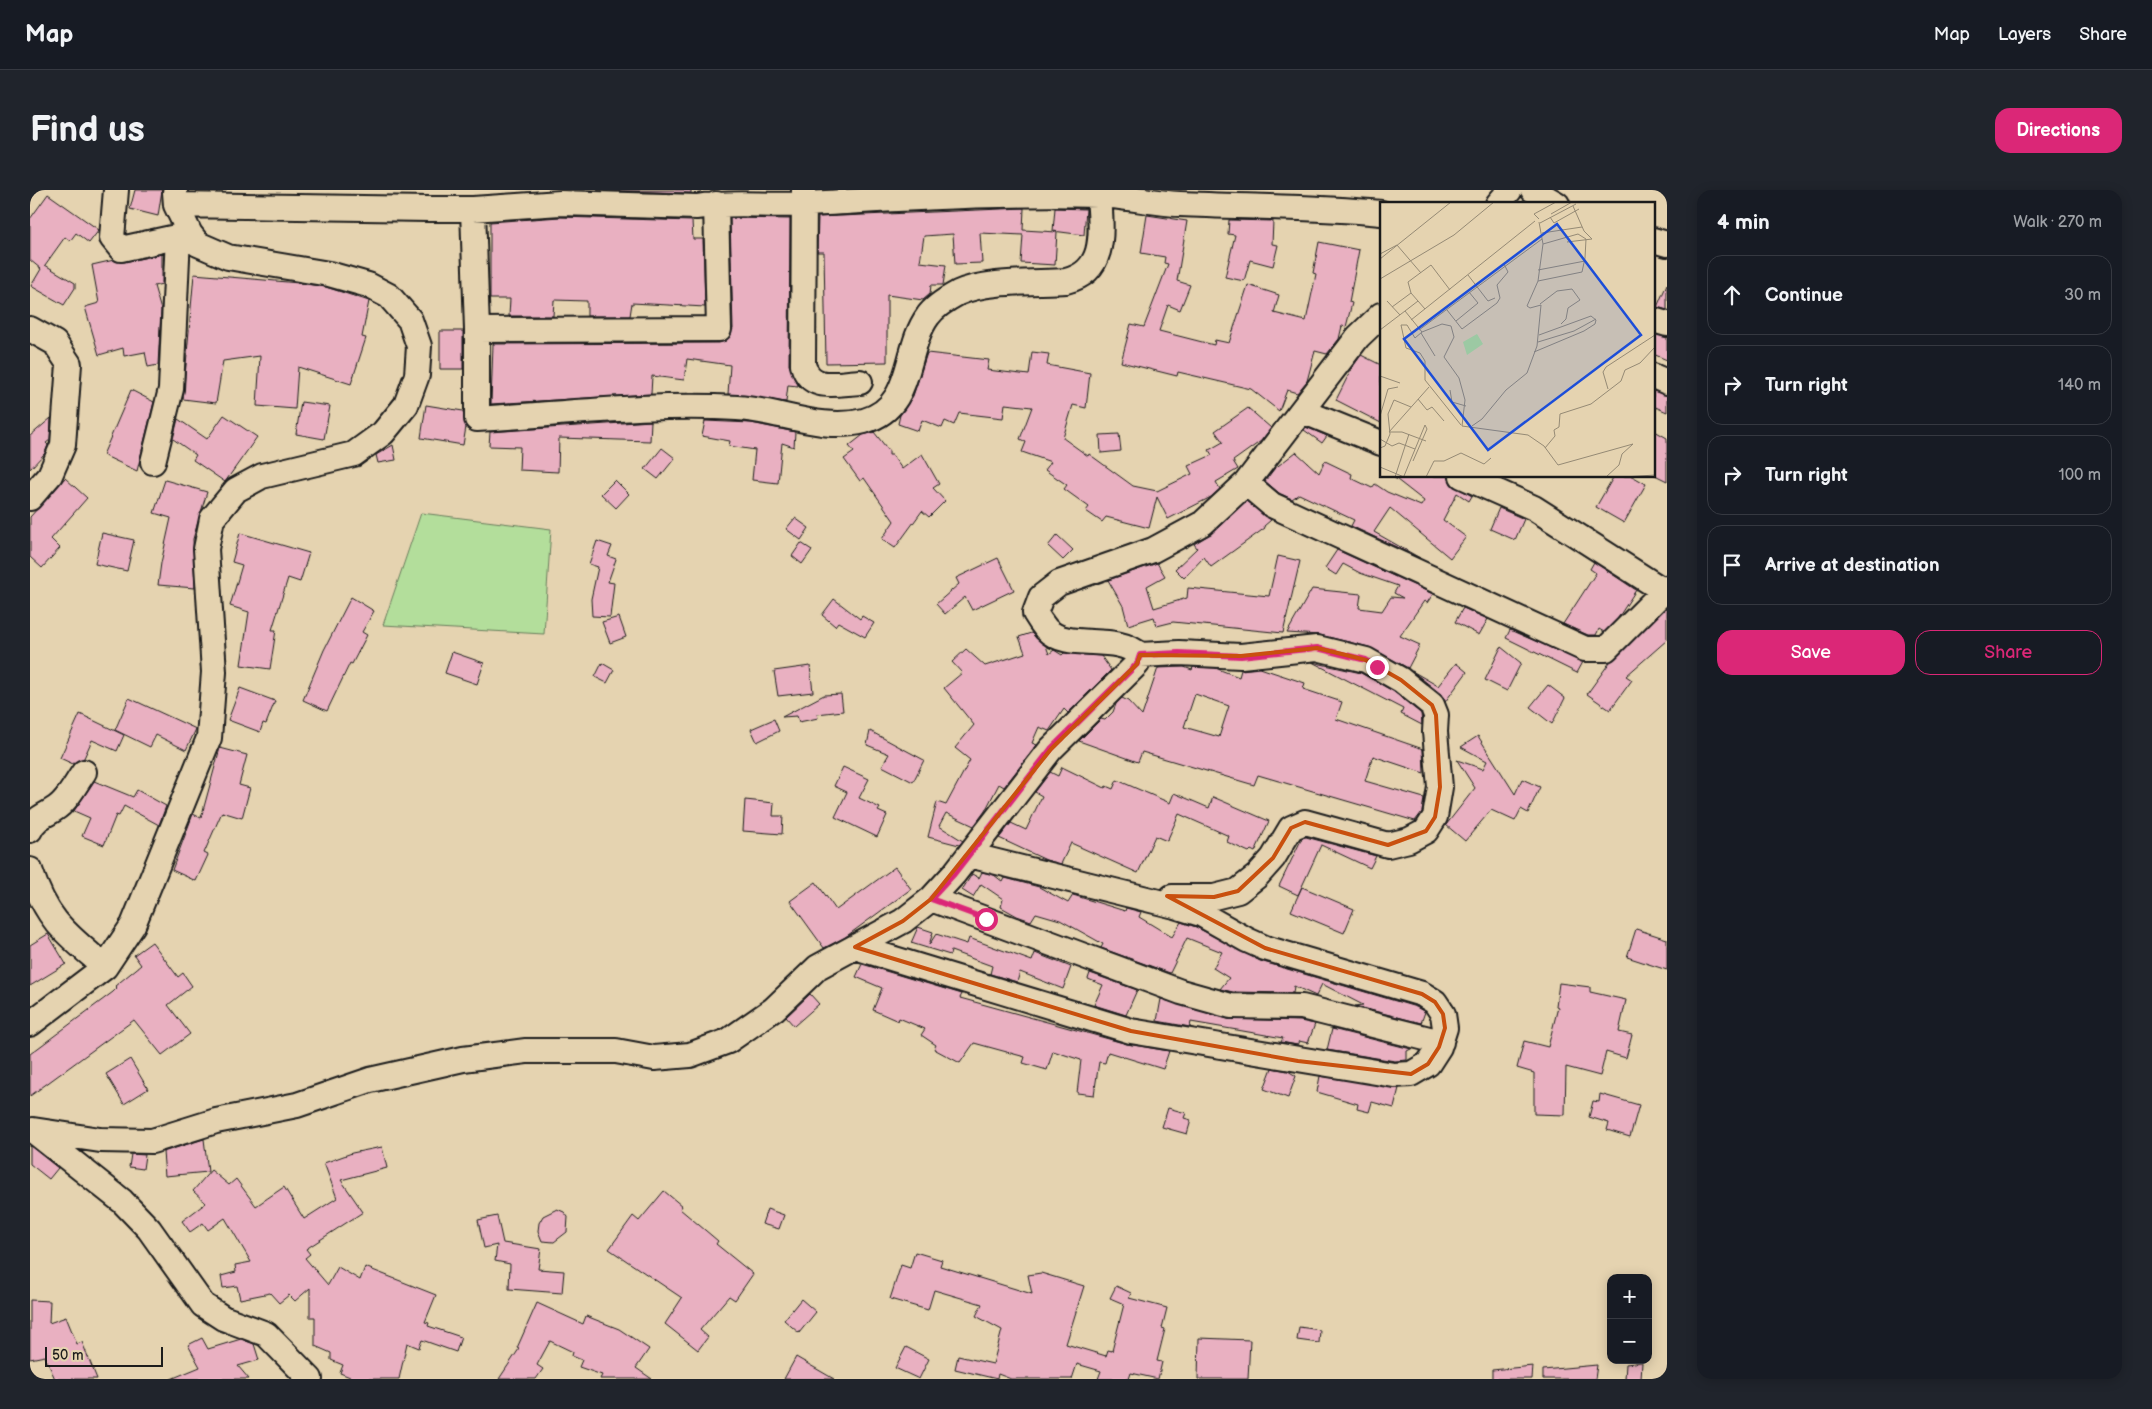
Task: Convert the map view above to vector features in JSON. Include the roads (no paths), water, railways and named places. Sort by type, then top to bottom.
[{"type":"street","points":[[30,1024],[105,968],[133,925],[209,738],[214,672],[206,549],[212,518],[236,490],[262,476],[354,454],[383,433],[406,405],[417,375],[419,346],[410,320],[389,296],[368,285],[329,274],[228,257],[198,244],[184,235],[121,249],[112,238],[116,190]]},
{"type":"street","points":[[1500,202],[1510,190]]},
{"type":"street","points":[[1533,190],[1553,202]]},
{"type":"street","points":[[152,462],[171,388],[184,235],[176,197],[473,209],[560,197],[697,207],[804,197],[877,199],[1099,195],[1178,204],[1320,208],[1380,213]]},
{"type":"street","points":[[473,209],[477,330],[477,419],[683,407],[739,408],[814,422],[845,424],[865,420],[883,411],[898,396],[927,316],[941,303],[959,292],[986,286],[1066,282],[1077,279],[1087,271],[1095,260],[1102,238],[1099,195]]},
{"type":"street","points":[[804,197],[803,365],[806,376],[818,384],[860,382]]},
{"type":"street","points":[[477,330],[719,329],[716,204]]},
{"type":"street","points":[[1654,240],[1667,244]]},
{"type":"street","points":[[1149,899],[1214,897],[1238,891],[1257,876],[1273,858],[1291,828],[1304,822],[1388,845],[1408,840],[1426,831],[1436,817],[1440,787],[1435,732],[1436,715],[1432,704],[1401,680],[1366,660],[1317,648],[1241,656],[1179,653],[1140,655],[1133,649],[1120,644],[1064,639],[1047,630],[1035,613],[1040,597],[1059,584],[1153,550],[1203,523],[1246,483],[1358,337],[1380,315]]},
{"type":"street","points":[[1654,320],[1667,324]]},
{"type":"street","points":[[30,329],[55,343],[69,364],[63,445],[50,475],[30,498]]},
{"type":"street","points":[[1654,376],[1667,382]]},
{"type":"street","points":[[1302,411],[1380,443]]},
{"type":"street","points":[[1246,483],[1272,505],[1586,649],[1598,651],[1606,649],[1665,590],[1534,508],[1466,478]]},
{"type":"street","points":[[31,1129],[100,1140],[152,1141],[216,1121],[297,1105],[370,1080],[464,1059],[526,1052],[616,1051],[654,1058],[690,1055],[728,1041],[774,1009],[818,968],[903,921],[931,899],[969,855],[1051,749],[1137,664],[1140,655]]},
{"type":"street","points":[[30,830],[33,823],[41,816],[63,804],[84,772]]},
{"type":"street","points":[[855,947],[1131,1031],[1298,1061],[1394,1075],[1411,1074],[1428,1064],[1441,1042],[1445,1028],[1443,1014],[1435,1002],[1422,994],[1265,948],[1201,914],[1149,899],[969,855]]},
{"type":"street","points":[[30,870],[47,912],[62,930],[105,968]]},
{"type":"street","points":[[931,899],[1181,992],[1231,1006],[1302,1008],[1441,1042]]},
{"type":"street","points":[[31,1129],[122,1202],[149,1229],[203,1305],[223,1318],[266,1334],[310,1379]]}]
